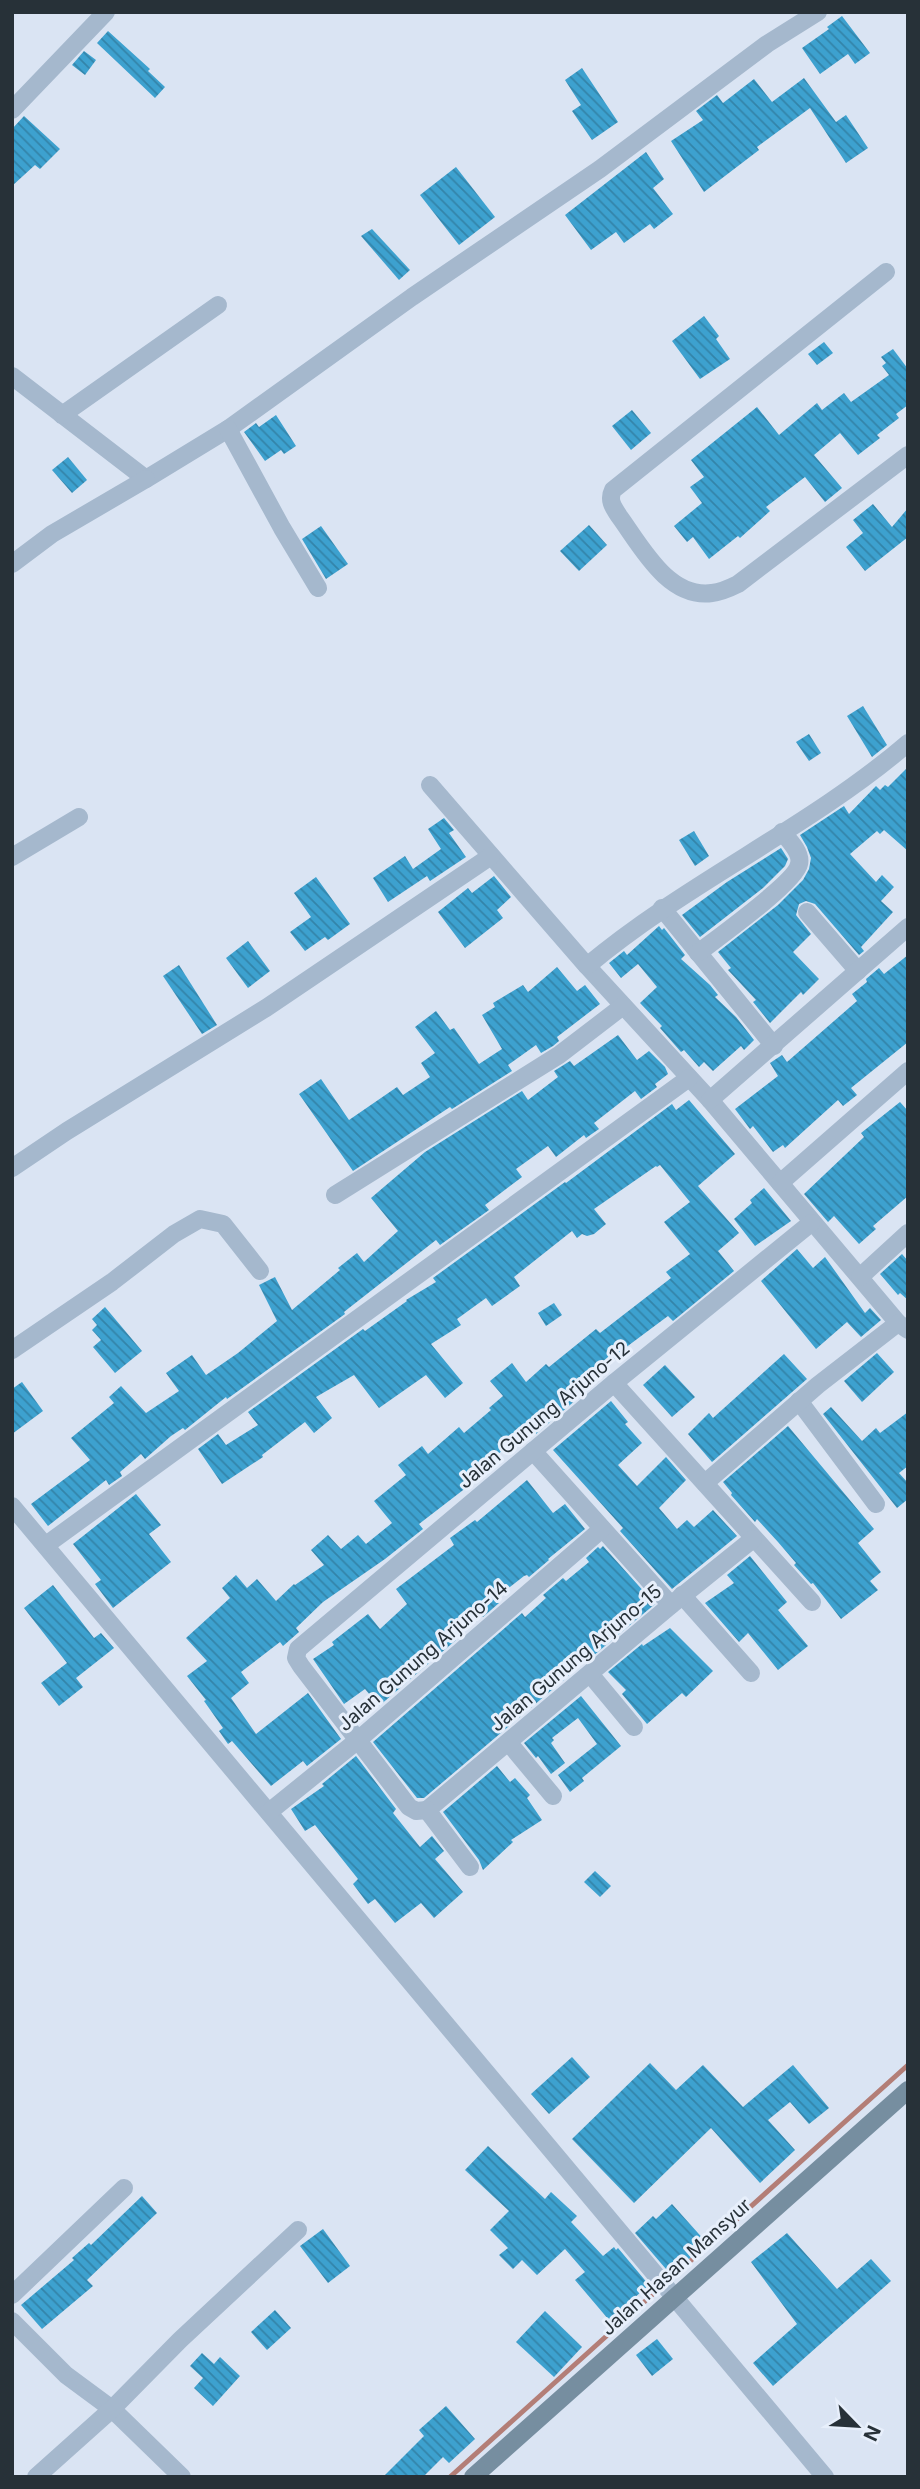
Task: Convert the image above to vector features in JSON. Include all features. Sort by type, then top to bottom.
[{"type":"street","points":[[12,110],[106,12]]},
{"type":"street","points":[[12,564],[52,534],[228,429],[412,297],[600,169],[767,44],[818,12]]},
{"type":"street","points":[[886,272],[613,490],[610,497],[619,516],[667,578],[679,587],[711,594],[738,584],[908,455]]},
{"type":"street","points":[[62,415],[218,305]]},
{"type":"street","points":[[12,376],[146,479]]},
{"type":"street","points":[[228,429],[318,588]]},
{"type":"street","points":[[587,966],[618,939],[662,908],[870,773],[908,743]]},
{"type":"street","points":[[430,785],[587,966],[710,1100],[811,1223],[903,1327],[799,1401],[705,1483]]},
{"type":"street","points":[[15,850],[79,817]]},
{"type":"street","points":[[698,953],[796,873],[800,863],[798,853],[782,832]]},
{"type":"street","points":[[12,1168],[266,1008],[491,856]]},
{"type":"street","points":[[662,908],[774,1046]]},
{"type":"street","points":[[807,912],[858,971]]},
{"type":"street","points":[[710,1100],[908,927]]},
{"type":"street","points":[[335,1195],[559,1055],[623,1006]]},
{"type":"street","points":[[780,1183],[908,1071]]},
{"type":"street","points":[[47,1545],[689,1078]]},
{"type":"street","points":[[12,1350],[112,1282],[174,1234],[200,1219],[223,1223],[260,1270]]},
{"type":"street","name":"Jalan Gunung Arjuno-12","points":[[358,1740],[296,1658],[298,1649],[614,1383],[811,1223]]},
{"type":"street","points":[[860,1277],[908,1233]]},
{"type":"street","points":[[614,1383],[812,1602]]},
{"type":"street","points":[[799,1401],[876,1504]]},
{"type":"street","points":[[533,1451],[602,1529],[751,1673]]},
{"type":"street","points":[[12,1506],[825,2477]]},
{"type":"street","name":"Jalan Gunung Arjuno-14","points":[[269,1812],[358,1740],[602,1529]]},
{"type":"street","name":"Jalan Gunung Arjuno-15","points":[[427,1810],[676,1600],[753,1539]]},
{"type":"street","points":[[590,1674],[634,1727]]},
{"type":"street","points":[[358,1740],[409,1807],[416,1811],[427,1810],[470,1867]]},
{"type":"street","points":[[509,1743],[553,1796]]},
{"type":"street","name":"Jalan Hasan Mansyur","points":[[473,2477],[908,2090]]},
{"type":"street","points":[[12,2295],[124,2188]]},
{"type":"street","points":[[36,2477],[112,2409],[180,2340],[298,2230]]},
{"type":"street","points":[[12,2321],[66,2375],[112,2409],[182,2477]]},
{"type":"building","points":[[842,16],[870,53],[855,64],[848,54],[820,74],[802,48]]},
{"type":"building","points":[[108,31],[150,69],[148,71],[165,87],[155,98],[97,43]]},
{"type":"building","points":[[84,51],[96,60],[85,75],[72,65]]},
{"type":"building","points":[[582,68],[618,122],[592,140],[572,111],[581,105],[565,80]]},
{"type":"building","points":[[804,78],[836,122],[846,115],[868,148],[846,163],[810,108],[757,147],[759,150],[704,192],[671,141],[703,120],[696,111],[717,95],[723,103],[754,79],[772,102]]},
{"type":"building","points":[[24,116],[60,149],[40,169],[35,165],[12,186],[12,129]]},
{"type":"building","points":[[646,152],[664,179],[653,188],[673,214],[654,229],[650,224],[624,243],[616,232],[591,250],[565,215]]},
{"type":"building","points":[[456,167],[495,217],[459,245],[420,195]]},
{"type":"building","points":[[372,229],[410,270],[399,280],[361,236]]},
{"type":"building","points":[[704,316],[719,336],[716,339],[730,359],[700,379],[672,341]]},
{"type":"building","points":[[824,342],[833,353],[817,365],[808,354]]},
{"type":"building","points":[[893,349],[908,369],[908,405],[896,414],[899,418],[877,435],[880,438],[858,455],[840,433],[814,455],[842,488],[825,502],[805,477],[766,507],[770,511],[740,538],[738,536],[709,559],[693,537],[687,542],[674,526],[702,503],[690,487],[704,477],[691,460],[757,407],[779,435],[817,403],[822,410],[844,393],[851,402],[889,375],[882,366],[886,363],[881,357]]},
{"type":"building","points":[[632,410],[651,433],[631,450],[612,426]]},
{"type":"building","points":[[276,415],[296,446],[284,454],[281,450],[265,461],[244,432],[256,423],[259,427]]},
{"type":"building","points":[[68,457],[87,480],[72,493],[52,470]]},
{"type":"building","points":[[873,504],[892,527],[908,508],[908,537],[865,571],[846,547],[863,533],[853,520]]},
{"type":"building","points":[[589,525],[607,545],[579,571],[560,551]]},
{"type":"building","points":[[321,526],[348,564],[326,579],[302,539]]},
{"type":"building","points":[[863,706],[887,745],[872,757],[847,716]]},
{"type":"building","points":[[809,734],[821,753],[809,761],[796,742]]},
{"type":"building","points":[[908,767],[908,851],[884,830],[880,834],[877,831],[850,854],[876,882],[882,875],[894,887],[881,901],[893,912],[861,947],[864,951],[859,955],[815,904],[806,901],[799,904],[796,915],[811,934],[793,952],[819,979],[803,995],[801,992],[770,1023],[753,1002],[756,1000],[728,970],[731,968],[718,952],[778,905],[803,880],[811,858],[800,835],[844,806],[849,814],[876,786],[880,790],[885,785],[888,787]]},
{"type":"building","points":[[444,818],[454,830],[449,833],[466,857],[430,881],[427,876],[388,902],[373,878],[405,856],[413,869],[441,849],[428,829]]},
{"type":"building","points":[[694,831],[709,856],[695,866],[679,840]]},
{"type":"building","points":[[781,848],[788,859],[785,866],[763,888],[700,937],[682,915],[727,882]]},
{"type":"building","points":[[494,876],[511,897],[497,910],[503,918],[465,948],[438,912],[468,888],[472,893]]},
{"type":"building","points":[[316,877],[350,924],[328,940],[325,937],[305,951],[290,932],[311,917],[294,893]]},
{"type":"building","points":[[659,926],[662,930],[664,928],[685,955],[681,959],[710,985],[718,995],[715,997],[736,1017],[754,1040],[744,1050],[741,1046],[713,1071],[704,1062],[699,1067],[684,1050],[681,1052],[660,1028],[662,1026],[640,1003],[657,987],[638,964],[621,978],[609,963],[624,951],[627,955]]},
{"type":"building","points":[[248,941],[270,971],[248,988],[226,958]]},
{"type":"building","points":[[908,955],[908,1042],[851,1088],[857,1095],[843,1106],[838,1100],[785,1148],[783,1145],[773,1152],[753,1126],[750,1129],[735,1109],[778,1076],[770,1063],[782,1055],[787,1062],[857,1001],[852,994],[867,982],[866,979],[879,968],[884,974]]},
{"type":"building","points":[[179,965],[217,1025],[202,1034],[163,976]]},
{"type":"building","points":[[557,967],[577,991],[585,985],[600,1004],[557,1037],[559,1041],[553,1046],[541,1053],[536,1045],[508,1065],[512,1071],[452,1109],[450,1107],[353,1171],[299,1094],[321,1079],[349,1120],[397,1087],[403,1095],[430,1077],[421,1063],[435,1053],[415,1027],[436,1011],[450,1030],[454,1028],[479,1064],[502,1049],[482,1015],[495,1007],[493,1003],[523,985],[528,992]]},
{"type":"building","points":[[618,1035],[637,1060],[649,1051],[665,1067],[668,1074],[655,1084],[657,1087],[641,1099],[635,1091],[594,1123],[599,1129],[586,1138],[584,1135],[556,1157],[548,1146],[516,1169],[522,1177],[485,1205],[489,1210],[440,1245],[436,1240],[344,1312],[345,1314],[227,1399],[226,1397],[185,1430],[183,1428],[171,1436],[145,1459],[141,1454],[120,1472],[122,1476],[109,1485],[106,1480],[48,1526],[31,1504],[90,1460],[71,1438],[114,1403],[109,1397],[121,1386],[146,1413],[179,1391],[166,1373],[192,1355],[206,1375],[238,1353],[277,1321],[259,1285],[275,1277],[292,1310],[357,1253],[364,1262],[398,1231],[371,1198],[425,1152],[522,1091],[528,1100],[558,1077],[554,1071],[570,1061],[574,1066]]},
{"type":"building","points":[[689,1100],[735,1154],[698,1186],[739,1233],[718,1251],[734,1271],[673,1321],[668,1316],[617,1354],[619,1355],[574,1395],[577,1399],[536,1434],[528,1428],[489,1462],[493,1467],[419,1524],[423,1529],[323,1602],[296,1628],[299,1632],[283,1646],[280,1642],[241,1672],[249,1683],[231,1698],[256,1734],[308,1693],[341,1739],[307,1766],[303,1761],[271,1786],[232,1741],[228,1744],[219,1731],[223,1728],[187,1676],[207,1661],[186,1638],[230,1598],[222,1588],[236,1575],[247,1588],[257,1579],[276,1601],[294,1584],[324,1565],[311,1550],[328,1535],[341,1549],[358,1535],[366,1544],[392,1523],[374,1501],[406,1475],[398,1465],[422,1446],[428,1454],[459,1427],[464,1433],[491,1410],[489,1408],[503,1396],[490,1381],[512,1363],[526,1382],[546,1364],[549,1367],[596,1329],[600,1333],[671,1278],[666,1272],[690,1254],[664,1222],[690,1202],[660,1165],[594,1209],[606,1224],[594,1234],[582,1234],[577,1238],[572,1231],[514,1277],[520,1286],[492,1306],[486,1298],[457,1319],[461,1325],[431,1344],[463,1383],[445,1398],[426,1375],[379,1408],[354,1375],[316,1397],[332,1418],[314,1433],[305,1422],[262,1455],[263,1457],[222,1484],[198,1449],[218,1434],[226,1445],[258,1425],[248,1412],[363,1329],[365,1331],[406,1300],[436,1282],[433,1278],[672,1104],[676,1110]]},
{"type":"building","points":[[900,1102],[908,1111],[908,1196],[873,1226],[876,1229],[859,1244],[834,1216],[828,1222],[804,1194],[864,1137],[861,1133]]},
{"type":"building","points":[[764,1188],[791,1221],[755,1246],[734,1219]]},
{"type":"building","points":[[797,1249],[813,1268],[825,1257],[865,1313],[870,1308],[881,1320],[861,1337],[847,1322],[816,1349],[761,1281]]},
{"type":"building","points":[[902,1254],[908,1261],[908,1300],[900,1293],[898,1295],[880,1274]]},
{"type":"building","points":[[554,1303],[562,1315],[546,1326],[538,1313]]},
{"type":"building","points":[[105,1307],[142,1351],[115,1373],[93,1347],[101,1340],[92,1330],[97,1325],[92,1319]]},
{"type":"building","points":[[877,1353],[894,1372],[862,1402],[844,1381]]},
{"type":"building","points":[[784,1354],[807,1379],[712,1462],[688,1434],[709,1413],[713,1418]]},
{"type":"building","points":[[665,1365],[695,1397],[672,1417],[643,1385]]},
{"type":"building","points":[[22,1382],[43,1411],[12,1434],[12,1389]]},
{"type":"building","points":[[611,1401],[628,1422],[625,1424],[642,1443],[618,1465],[637,1486],[666,1457],[686,1480],[659,1508],[677,1529],[687,1520],[694,1527],[713,1510],[737,1536],[672,1589],[620,1531],[623,1528],[553,1450]]},
{"type":"building","points":[[831,1407],[862,1441],[876,1428],[880,1433],[908,1412],[908,1466],[899,1473],[908,1483],[908,1499],[897,1508],[823,1414]]},
{"type":"building","points":[[788,1426],[874,1529],[858,1543],[881,1572],[870,1581],[878,1590],[841,1619],[813,1583],[811,1584],[794,1565],[796,1563],[778,1542],[757,1519],[755,1522],[723,1482]]},
{"type":"building","points":[[527,1480],[553,1513],[565,1504],[585,1529],[529,1577],[524,1576],[496,1598],[499,1603],[483,1617],[479,1611],[450,1632],[456,1640],[379,1706],[365,1689],[344,1704],[313,1659],[334,1645],[332,1642],[368,1614],[380,1629],[407,1604],[396,1589],[454,1545],[450,1538],[475,1520],[477,1522]]},
{"type":"building","points":[[136,1494],[161,1525],[149,1534],[171,1562],[113,1608],[95,1584],[101,1580],[73,1544]]},
{"type":"building","points":[[603,1546],[655,1604],[593,1656],[591,1654],[424,1798],[417,1798],[373,1742],[522,1613],[525,1617],[546,1598],[543,1595],[563,1578],[566,1581],[589,1562],[586,1558]]},
{"type":"building","points":[[750,1556],[787,1602],[778,1610],[808,1646],[778,1670],[748,1633],[739,1642],[705,1603],[734,1583],[727,1575]]},
{"type":"building","points":[[53,1585],[94,1638],[101,1633],[114,1648],[76,1678],[83,1687],[59,1706],[41,1683],[67,1663],[24,1608]]},
{"type":"building","points":[[670,1628],[713,1671],[686,1697],[682,1693],[647,1724],[622,1694],[626,1690],[608,1672],[642,1644],[643,1646]]},
{"type":"building","points":[[581,1696],[621,1746],[582,1778],[584,1781],[570,1792],[558,1775],[597,1744],[578,1718],[552,1738],[554,1740],[551,1743],[565,1763],[551,1774],[524,1743]]},
{"type":"building","points":[[356,1756],[396,1809],[393,1813],[420,1847],[432,1836],[444,1851],[435,1859],[463,1892],[434,1918],[421,1903],[395,1923],[375,1899],[368,1904],[353,1884],[358,1879],[315,1825],[305,1831],[291,1809],[324,1786],[322,1784]]},
{"type":"building","points":[[497,1766],[510,1782],[515,1778],[530,1795],[527,1798],[542,1820],[511,1840],[513,1842],[483,1870],[479,1860],[443,1812]]},
{"type":"building","points":[[595,1871],[611,1886],[600,1897],[584,1882]]},
{"type":"building","points":[[572,2057],[590,2077],[549,2114],[531,2094]]},
{"type":"building","points":[[650,2063],[676,2090],[703,2065],[743,2107],[793,2065],[829,2108],[809,2124],[790,2102],[768,2120],[795,2150],[760,2183],[711,2128],[634,2203],[572,2139]]},
{"type":"building","points":[[488,2146],[545,2199],[551,2192],[577,2216],[571,2222],[603,2256],[614,2247],[616,2250],[618,2248],[649,2285],[609,2320],[575,2280],[585,2272],[565,2249],[537,2275],[522,2260],[513,2269],[499,2255],[508,2248],[490,2230],[509,2211],[465,2170]]},
{"type":"building","points":[[142,2196],[157,2213],[87,2280],[93,2286],[42,2329],[21,2305],[74,2260],[72,2258],[89,2243],[91,2245]]},
{"type":"building","points":[[672,2204],[706,2242],[672,2276],[635,2233],[653,2216],[656,2219]]},
{"type":"building","points":[[323,2229],[350,2266],[328,2283],[300,2246]]},
{"type":"building","points":[[787,2233],[837,2289],[871,2259],[891,2281],[773,2386],[753,2363],[797,2324],[751,2262]]},
{"type":"building","points":[[275,2310],[291,2328],[267,2350],[251,2332]]},
{"type":"building","points":[[545,2311],[582,2347],[554,2377],[516,2342]]},
{"type":"building","points":[[657,2339],[673,2359],[652,2376],[636,2355]]},
{"type":"building","points":[[202,2353],[214,2364],[220,2357],[240,2376],[213,2406],[194,2388],[203,2378],[190,2366]]},
{"type":"building","points":[[446,2406],[475,2439],[449,2463],[443,2457],[423,2477],[383,2477],[424,2436],[419,2430]]},
{"type":"waterway","points":[[677,2273],[908,2065]]},
{"type":"waterway","points":[[450,2477],[652,2295]]}]
